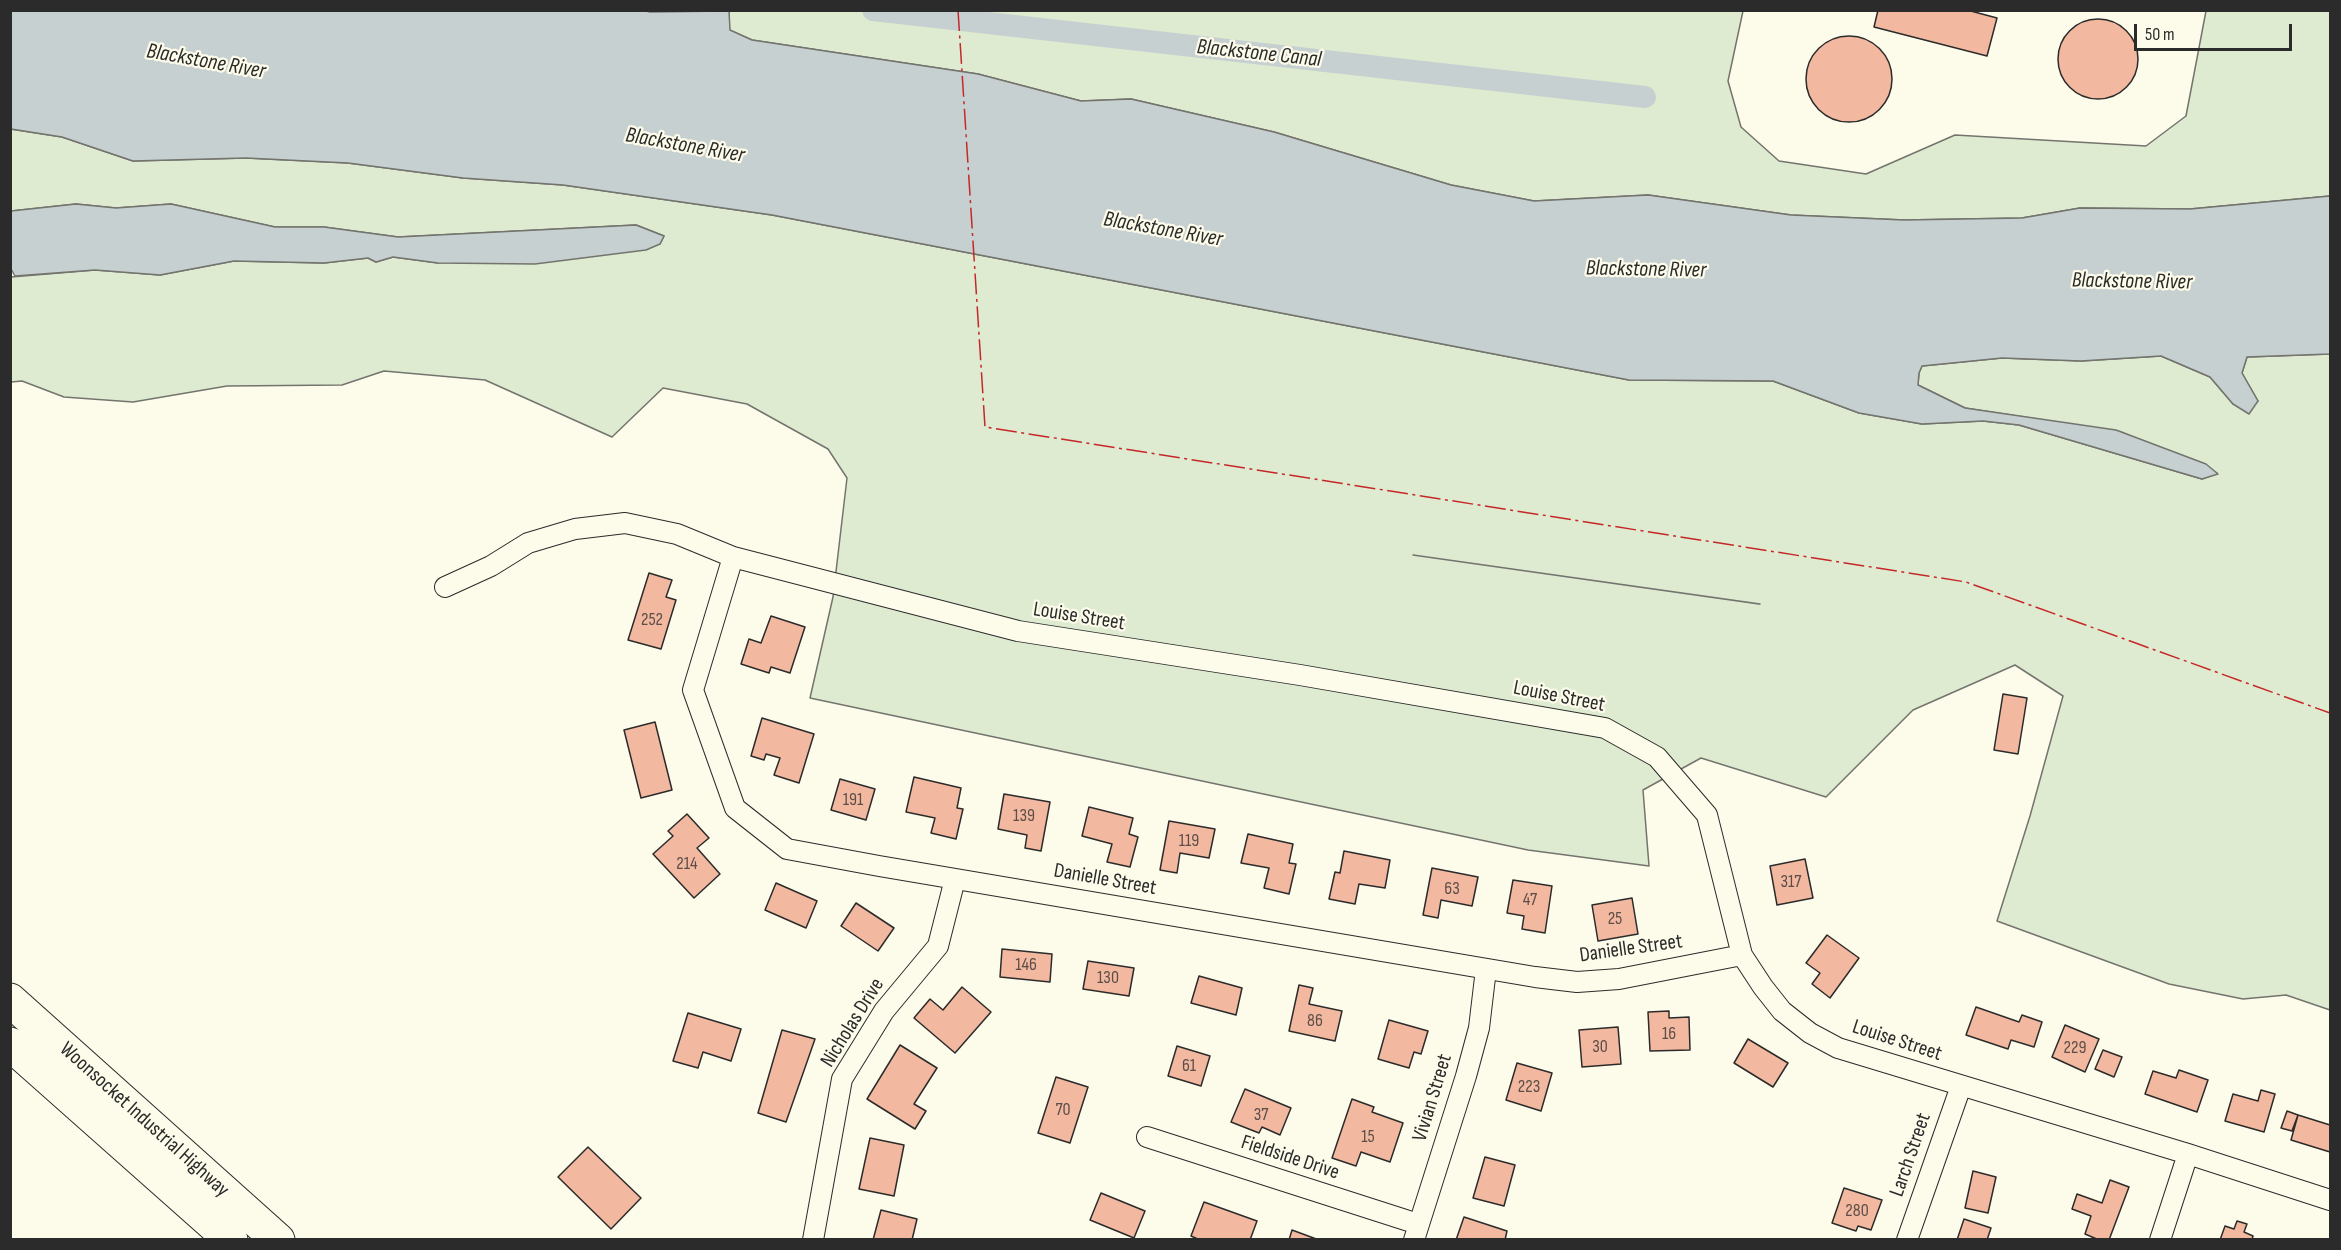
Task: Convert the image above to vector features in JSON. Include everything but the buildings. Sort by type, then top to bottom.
[{"type":"highway","name":"Woonsocket Industrial Highway","points":[[10,1000],[278,1239]]},
{"type":"highway","name":"Woonsocket Industrial Highway","points":[[10,1044],[231,1239]]},
{"type":"street","name":"Louise Street","points":[[445,587],[491,566],[528,543],[575,528],[625,523],[677,534],[733,557],[1018,631],[1300,675],[1605,728],[1657,757],[1707,815],[1742,955],[1762,987],[1782,1011],[1810,1033],[1838,1048],[2188,1154],[2331,1200]]},
{"type":"street","name":"Danielle Street","points":[[733,557],[693,690],[735,808],[787,849],[1486,969],[1577,982],[1619,979],[1742,955]]},
{"type":"street","name":"Nicholas Drive","points":[[813,1239],[842,1079],[885,1011],[938,946],[955,879]]},
{"type":"street","name":"Vivian Street","points":[[1416,1232],[1479,1028],[1486,969]]},
{"type":"street","name":"Larch Street","points":[[1907,1239],[1960,1086]]},
{"type":"street","name":"Fieldside Drive","points":[[1147,1137],[1416,1232]]},
{"type":"street","points":[[2160,1239],[2188,1154]]},
{"type":"green space","points":[[729,11],[1743,11],[1728,81],[1741,127],[1779,161],[1866,174],[1955,135],[2146,146],[2186,116],[2206,11],[2330,11],[2330,196],[2190,209],[2080,208],[2022,218],[1904,220],[1791,215],[1648,195],[1534,201],[1451,185],[1274,132],[1131,99],[1081,101],[978,74],[752,40],[729,30]]},
{"type":"green space","points":[[10,129],[62,137],[133,161],[246,158],[348,163],[463,178],[563,185],[772,215],[1629,380],[1773,381],[1859,413],[1922,424],[1983,421],[2019,425],[2202,479],[2217,473],[2121,432],[1965,408],[1918,385],[1919,373],[1922,366],[2002,358],[2081,361],[2161,356],[2210,377],[2233,404],[2258,401],[2242,373],[2247,357],[2330,354],[2330,1010],[2286,995],[2243,999],[2169,984],[1997,921],[2030,816],[2063,696],[2015,665],[1913,710],[1826,797],[1701,758],[1643,790],[1649,866],[1528,850],[810,698],[833,597],[847,478],[828,449],[747,404],[663,388],[612,437],[485,380],[384,371],[342,385],[227,386],[133,402],[64,397],[22,381],[11,382],[11,277],[95,270],[160,275],[234,261],[324,263],[368,258],[376,262],[393,257],[438,263],[660,244],[664,236],[636,225],[398,237],[324,227],[275,227],[171,204],[116,208],[76,204],[11,211]],"holes":[[[1413,555],[1760,604],[1759,604]]]},
{"type":"water","name":"Blackstone River","points":[[642,10],[650,12],[729,11],[730,30],[752,40],[978,74],[1081,101],[1131,99],[1274,132],[1451,185],[1534,201],[1648,195],[1791,215],[1904,220],[2022,218],[2080,208],[2190,209],[2330,196],[2330,354],[2247,357],[2242,373],[2258,401],[2249,414],[2233,404],[2210,377],[2161,356],[2081,361],[2002,358],[1922,366],[1919,373],[1918,385],[1965,408],[2116,430],[2206,464],[2218,474],[2202,479],[2019,425],[1983,421],[1922,424],[1859,413],[1773,381],[1629,380],[772,215],[563,185],[463,178],[348,163],[246,158],[133,161],[62,137],[11,129],[11,11]]},
{"type":"water","points":[[76,204],[116,208],[171,204],[275,227],[324,227],[398,237],[636,225],[664,236],[660,244],[646,250],[535,264],[438,263],[393,257],[376,262],[368,258],[324,263],[234,261],[160,275],[95,270],[15,276],[11,269],[11,211]]},
{"type":"waterway","name":"Blackstone Canal","points":[[873,10],[1645,97]]},
{"type":"power","points":[[958,10],[985,427],[1966,582],[2330,713]]}]
